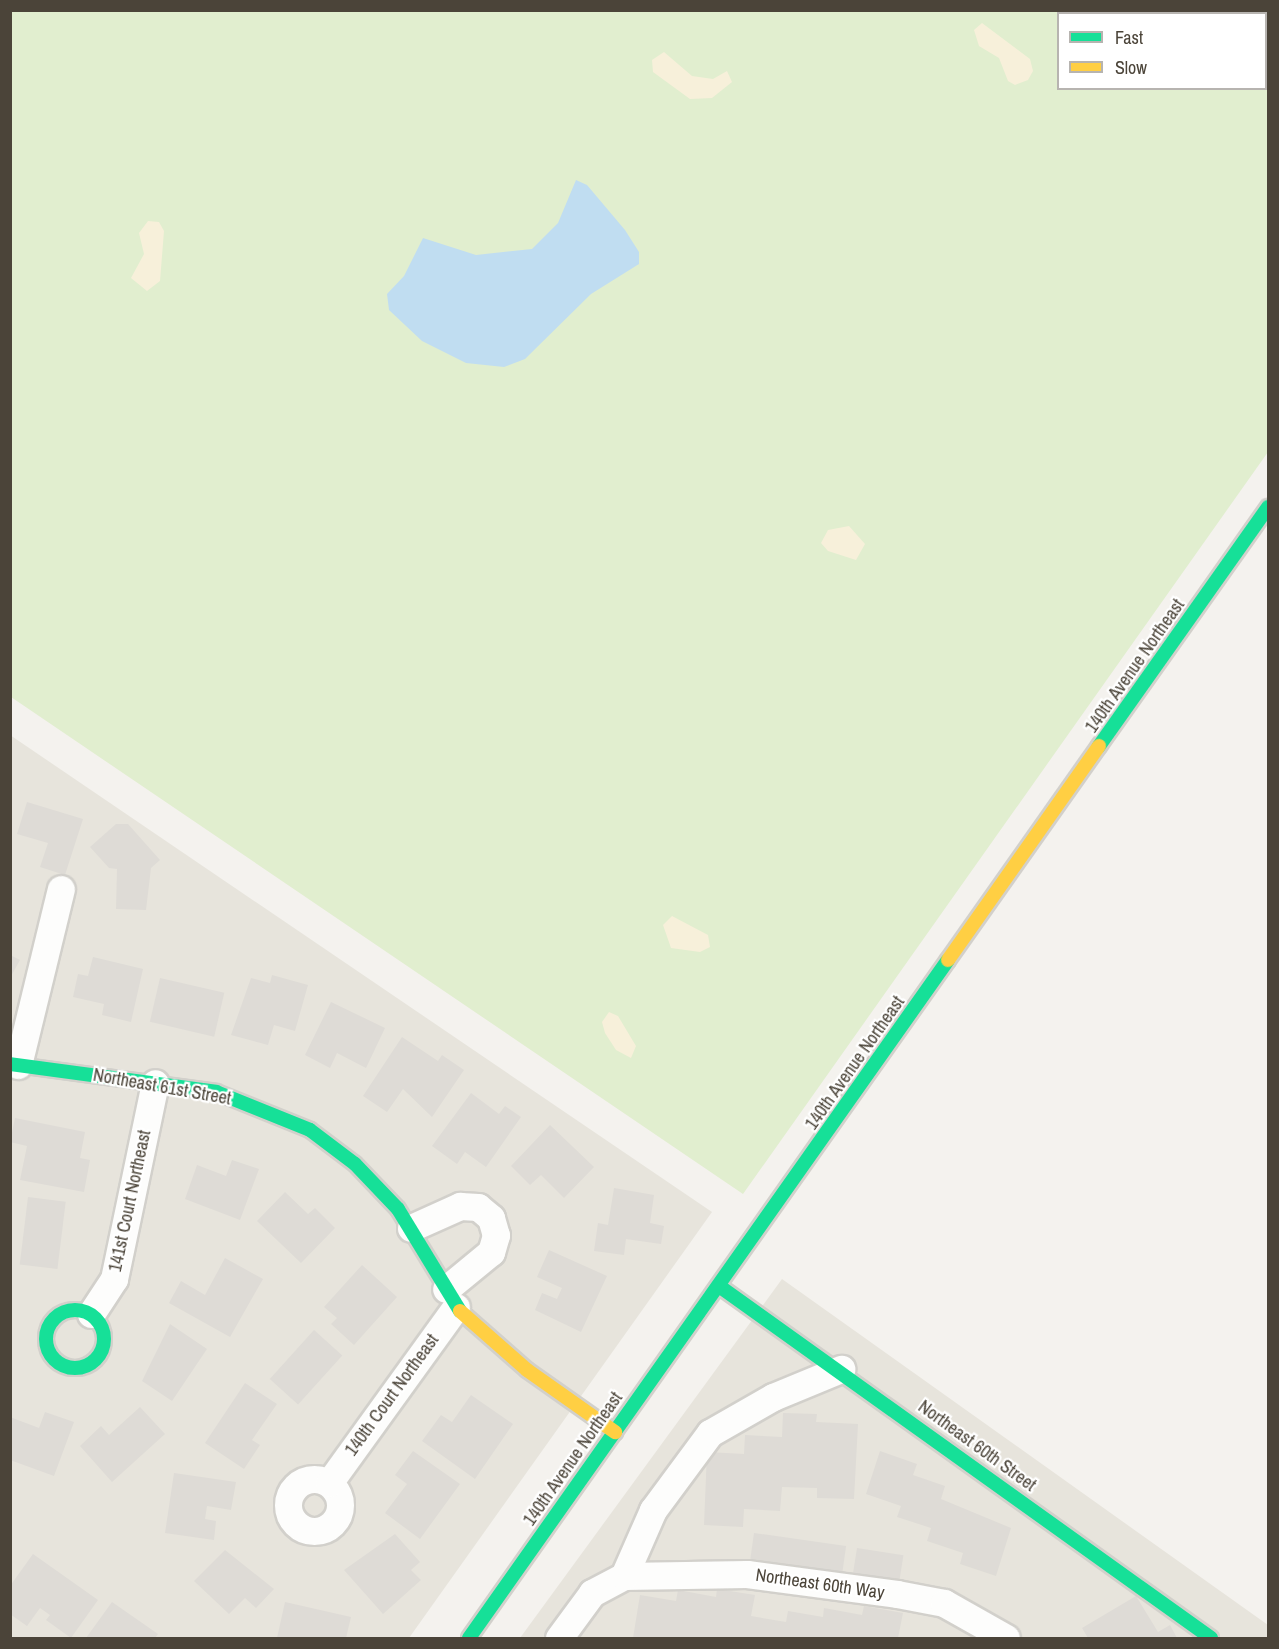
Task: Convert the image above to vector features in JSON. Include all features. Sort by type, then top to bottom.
[{"type":"street","name":"140th Avenue Northeast","points":[[469,1638],[1269,507]]},
{"type":"street","points":[[14,1064],[61,889]]},
{"type":"street","name":"Northeast 61st Street","points":[[14,1064],[216,1092],[310,1130],[355,1164],[411,1228],[451,1298],[527,1370],[615,1432]]},
{"type":"street","name":"141st Court Northeast","points":[[90,1314],[114,1279],[155,1083]]},
{"type":"street","points":[[411,1228],[460,1206],[478,1207],[491,1218],[496,1235],[491,1252],[451,1298]]},
{"type":"street","name":"Northeast 60th Street","points":[[719,1286],[841,1370],[1212,1638]]},
{"type":"street","name":"140th Court Northeast","points":[[329,1483],[451,1298]]},
{"type":"street","points":[[62,1312],[90,1314],[103,1330],[96,1359],[78,1368],[59,1363],[47,1347],[48,1327],[62,1312]]},
{"type":"street","points":[[559,1638],[592,1593],[624,1576],[653,1510],[710,1433],[773,1396],[841,1370]]},
{"type":"street","name":"Northeast 60th Way","points":[[624,1576],[747,1574],[897,1594],[944,1603],[1006,1638]]},
{"type":"shaded area","points":[[10,735],[712,1212],[409,1638],[11,1638]]},
{"type":"shaded area","points":[[782,1279],[1268,1625],[1268,1638],[520,1638]]},
{"type":"green space","points":[[10,11],[1268,11],[1268,452],[743,1194],[11,697]]},
{"type":"sand","points":[[982,23],[1030,59],[1033,71],[1028,80],[1015,85],[1008,81],[999,58],[979,46],[974,30]]},
{"type":"sand","points":[[664,52],[692,76],[713,79],[727,71],[732,82],[712,98],[690,99],[653,72],[652,60]]},
{"type":"sand","points":[[148,221],[159,222],[164,231],[160,281],[147,291],[131,278],[144,254],[139,233]]},
{"type":"sand","points":[[849,526],[865,544],[856,560],[828,551],[821,543],[828,530]]},
{"type":"sand","points":[[672,916],[708,935],[710,947],[700,952],[671,948],[663,925]]},
{"type":"sand","points":[[609,1012],[618,1016],[636,1046],[631,1058],[616,1050],[605,1033],[602,1022]]},
{"type":"water","points":[[576,180],[587,185],[625,230],[639,252],[639,264],[591,294],[525,359],[504,367],[466,363],[422,341],[389,310],[387,294],[404,276],[423,238],[476,255],[532,249],[558,223]]},
{"type":"building","points":[[27,802],[83,819],[65,875],[40,867],[48,843],[17,834]]},
{"type":"building","points":[[116,824],[128,824],[160,860],[151,868],[146,910],[116,909],[117,869],[109,868],[90,847]]},
{"type":"building","points":[[10,955],[20,960],[10,978]]},
{"type":"building","points":[[93,957],[143,969],[131,1022],[102,1015],[104,1004],[73,997],[78,974],[88,976]]},
{"type":"building","points":[[272,975],[308,985],[295,1031],[274,1025],[268,1045],[231,1035],[251,978],[270,983]]},
{"type":"building","points":[[160,978],[224,993],[214,1037],[150,1022]]},
{"type":"building","points":[[331,1002],[385,1028],[366,1068],[337,1053],[330,1068],[305,1055]]},
{"type":"building","points":[[402,1037],[438,1061],[442,1055],[464,1070],[432,1117],[403,1089],[387,1112],[363,1096]]},
{"type":"building","points":[[471,1093],[499,1114],[505,1106],[521,1117],[486,1167],[465,1152],[457,1164],[432,1146]]},
{"type":"building","points":[[15,1118],[85,1132],[80,1158],[90,1160],[84,1192],[20,1180],[27,1146],[10,1142]]},
{"type":"building","points":[[550,1125],[594,1167],[564,1198],[541,1175],[530,1185],[511,1166]]},
{"type":"building","points":[[232,1160],[259,1169],[240,1220],[185,1199],[197,1165],[226,1176]]},
{"type":"building","points":[[614,1188],[654,1195],[650,1223],[664,1226],[661,1244],[626,1239],[624,1255],[594,1251],[598,1223],[608,1225]]},
{"type":"building","points":[[285,1192],[308,1214],[315,1208],[335,1228],[301,1263],[257,1221]]},
{"type":"building","points":[[28,1197],[66,1202],[57,1269],[20,1264]]},
{"type":"building","points":[[549,1250],[607,1276],[581,1332],[535,1310],[542,1293],[557,1299],[562,1288],[537,1277]]},
{"type":"building","points":[[225,1258],[263,1279],[230,1337],[169,1303],[181,1281],[205,1295]]},
{"type":"building","points":[[362,1265],[397,1297],[354,1345],[331,1324],[337,1318],[324,1307]]},
{"type":"building","points":[[170,1324],[207,1349],[172,1401],[142,1381]]},
{"type":"building","points":[[314,1330],[342,1355],[298,1404],[270,1379]]},
{"type":"building","points":[[245,1383],[277,1404],[252,1440],[260,1445],[244,1469],[205,1443]]},
{"type":"building","points":[[471,1395],[513,1424],[475,1479],[422,1441],[441,1415],[452,1422]]},
{"type":"building","points":[[140,1407],[165,1434],[112,1482],[80,1446],[101,1426],[109,1435]]},
{"type":"building","points":[[45,1412],[74,1422],[54,1476],[10,1460],[10,1417],[39,1428]]},
{"type":"building","points":[[783,1413],[817,1414],[816,1422],[858,1424],[854,1499],[817,1498],[817,1488],[782,1487],[780,1511],[744,1509],[743,1527],[704,1525],[707,1452],[744,1454],[745,1435],[782,1437]]},
{"type":"building","points":[[413,1451],[460,1484],[420,1539],[385,1513],[407,1484],[395,1475]]},
{"type":"building","points":[[880,1451],[917,1464],[913,1475],[945,1486],[941,1499],[1011,1528],[996,1576],[960,1564],[963,1553],[927,1541],[931,1528],[897,1517],[901,1506],[866,1494]]},
{"type":"building","points":[[174,1473],[236,1482],[231,1510],[207,1506],[205,1519],[216,1521],[214,1540],[165,1533]]},
{"type":"building","points":[[754,1533],[846,1546],[842,1572],[750,1559]]},
{"type":"building","points":[[395,1534],[420,1562],[411,1570],[421,1580],[383,1614],[344,1570]]},
{"type":"building","points":[[857,1548],[903,1555],[899,1581],[853,1574]]},
{"type":"building","points":[[225,1550],[274,1589],[256,1608],[245,1598],[229,1614],[194,1581]]},
{"type":"building","points":[[33,1554],[98,1600],[71,1638],[46,1620],[50,1615],[40,1608],[27,1626],[10,1614],[10,1586]]},
{"type":"building","points":[[717,1589],[755,1595],[751,1616],[786,1622],[788,1611],[823,1617],[824,1608],[862,1615],[864,1606],[903,1613],[898,1638],[633,1638],[640,1595],[676,1601],[678,1590],[716,1597]]},
{"type":"building","points":[[1136,1596],[1158,1632],[1170,1625],[1177,1638],[1088,1638],[1082,1628]]},
{"type":"building","points":[[112,1602],[158,1634],[155,1638],[86,1638]]},
{"type":"building","points":[[285,1602],[351,1617],[346,1638],[277,1638]]},
{"type":"traffic: fast","points":[[1099,746],[1268,507]]},
{"type":"traffic: fast","points":[[469,1638],[948,960]]},
{"type":"traffic: fast","points":[[10,1064],[216,1092],[310,1130],[355,1164],[398,1209],[460,1311]]},
{"type":"traffic: fast","points":[[719,1286],[1211,1638]]},
{"type":"traffic: fast","points":[[75,1310],[86,1312],[99,1323],[104,1339],[102,1350],[91,1363],[75,1368],[64,1366],[51,1355],[46,1339],[48,1328],[59,1315],[75,1310]]},
{"type":"traffic: slow","points":[[948,960],[1099,746]]},
{"type":"traffic: slow","points":[[460,1311],[527,1370],[615,1432]]}]
